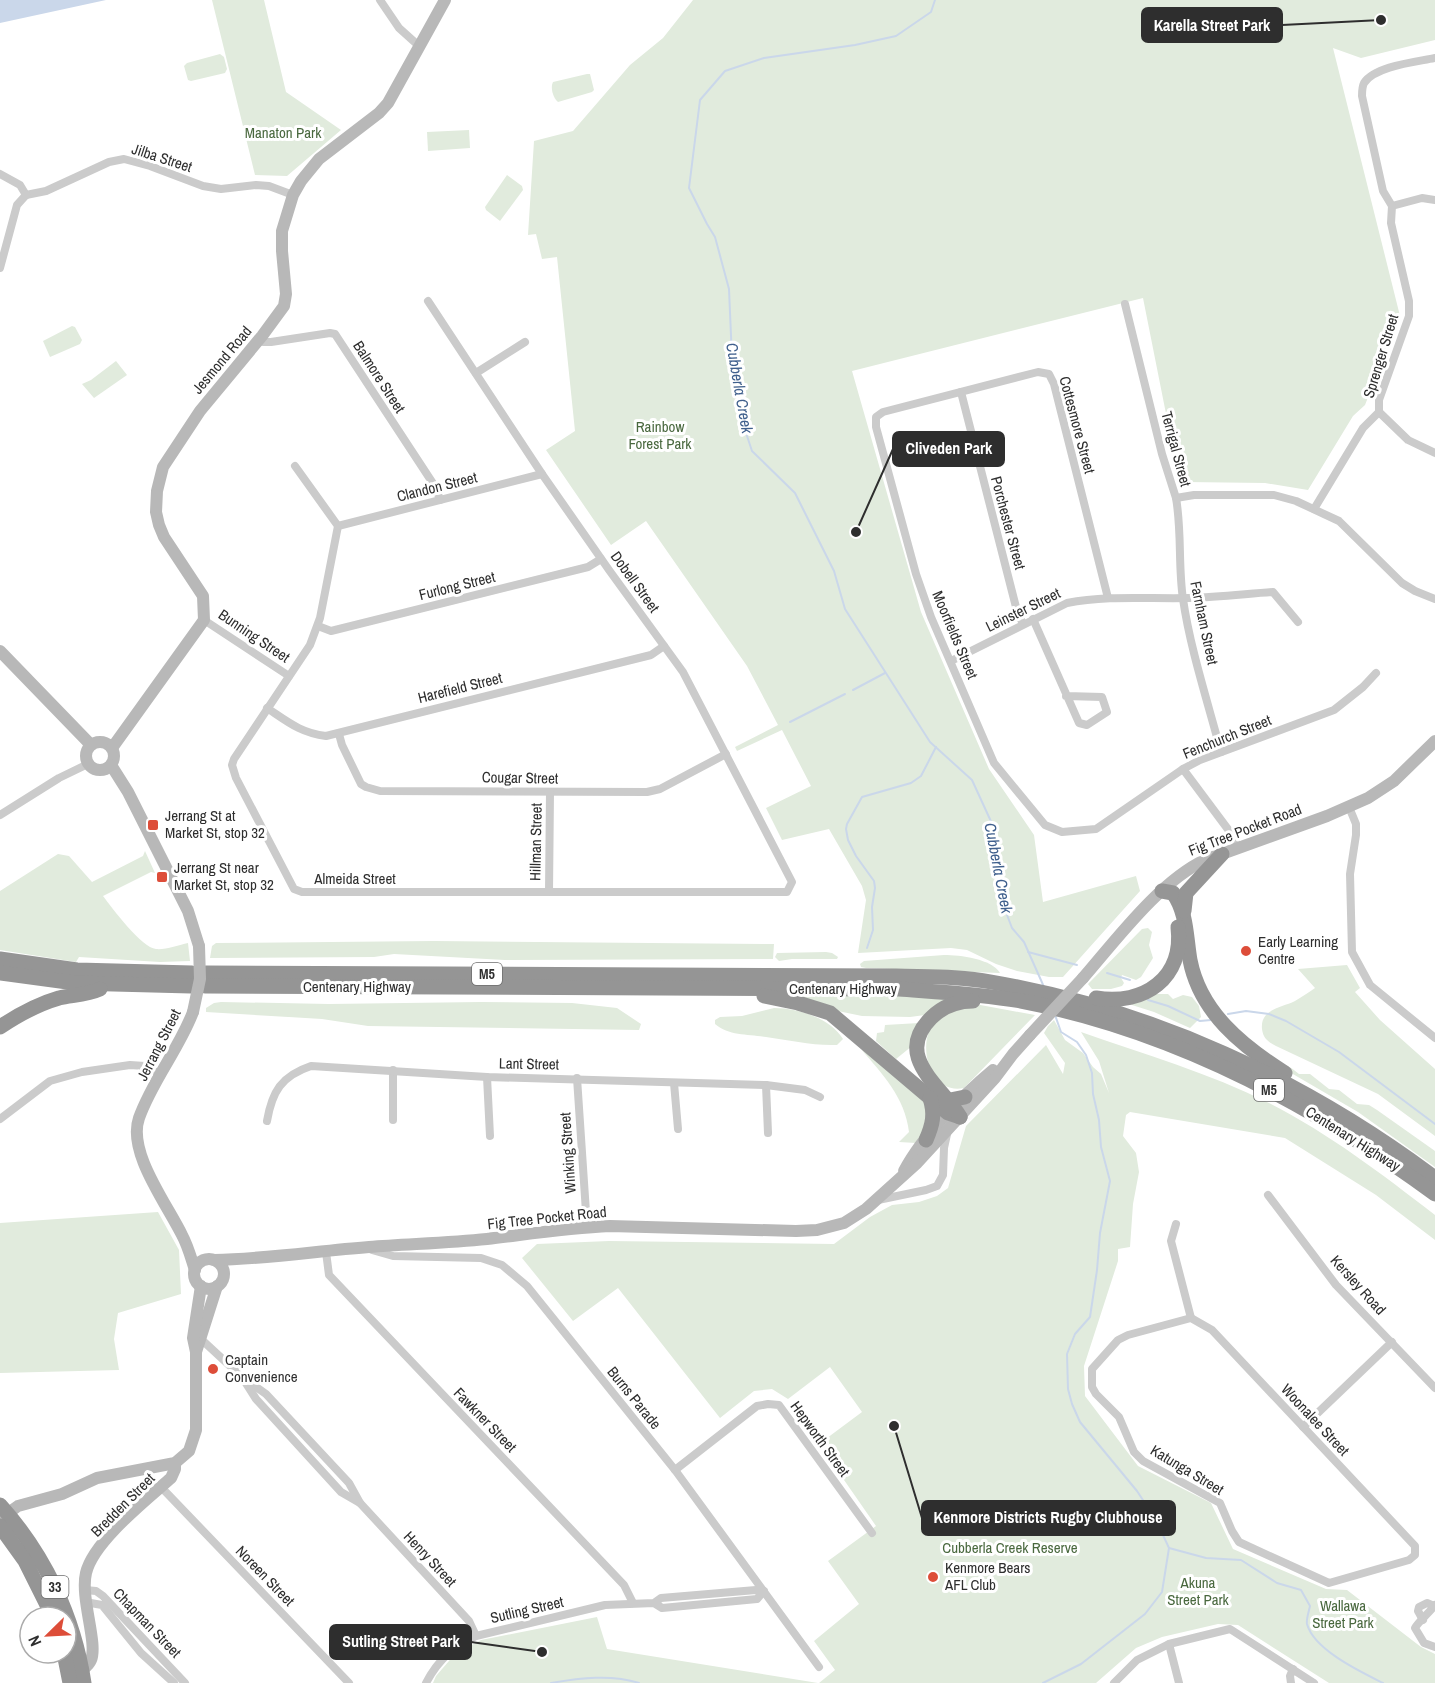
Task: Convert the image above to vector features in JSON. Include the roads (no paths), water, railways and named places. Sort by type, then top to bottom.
[{"type":"highway","points":[[1222,854],[1186,893],[1184,902],[1190,960],[1196,980],[1202,995],[1225,1027],[1241,1042],[1294,1078],[1307,1094]]},
{"type":"highway","points":[[1082,1001],[1096,999],[1118,1001],[1138,996],[1157,986],[1170,970],[1177,950],[1178,932],[1176,919],[1162,891],[1167,890],[1175,895],[1185,925]]},
{"type":"highway","name":"M5","points":[[0,959],[108,978]]},
{"type":"highway","name":"M5","points":[[0,973],[52,981],[108,978]]},
{"type":"highway","name":"Centenary Highway","points":[[198,979],[896,976],[989,981],[1140,1034],[1257,1084],[1335,1126],[1435,1194]]},
{"type":"highway","points":[[0,1027],[45,1003],[59,998],[92,993],[108,978]]},
{"type":"highway","name":"Centenary Highway","points":[[108,978],[687,988],[899,989],[1035,997]]},
{"type":"highway","points":[[687,988],[770,997],[830,1013],[930,1098],[955,1107]]},
{"type":"highway","points":[[955,1107],[926,1076],[920,1063],[917,1046],[921,1030],[943,1008],[957,1002],[974,1001],[983,995]]},
{"type":"highway","name":"Centenary Highway","points":[[1056,1003],[1082,1001],[1130,1016],[1204,1044],[1307,1094],[1370,1132],[1435,1178]]},
{"type":"highway","points":[[926,1140],[933,1125],[934,1116],[930,1098]]},
{"type":"highway","name":"33","points":[[2,1516],[47,1605]]},
{"type":"highway","name":"33","points":[[2,1516],[30,1544],[52,1581],[70,1623],[83,1677]]},
{"type":"highway","points":[[66,1665],[70,1683]]},
{"type":"main road","name":"Jesmond Road","points":[[204,620],[203,596],[166,541],[159,525],[156,512],[157,491],[163,467],[187,429],[284,306],[286,294],[282,231],[293,195],[319,159],[379,113],[388,103],[445,0]]},
{"type":"main road","points":[[112,748],[204,620]]},
{"type":"main road","points":[[0,651],[91,745]]},
{"type":"main road","name":"Fig Tree Pocket Road","points":[[211,1260],[248,1259],[487,1239],[564,1228],[817,1230],[844,1223],[866,1209],[917,1163],[948,1130],[955,1107],[995,1078],[1013,1054],[1162,891],[1188,869],[1349,807],[1394,781],[1435,741]]},
{"type":"main road","points":[[102,742],[112,748],[114,757],[107,769],[97,770],[88,764],[86,754],[91,745],[102,742]]},
{"type":"main road","name":"Jerrang Street","points":[[111,765],[129,792],[188,911],[199,946],[200,979],[193,1012],[138,1119],[136,1140],[144,1164],[184,1238],[195,1270]]},
{"type":"main road","name":"Fig Tree Pocket Road","points":[[902,1175],[911,1157],[955,1107],[1013,1054]]},
{"type":"main road","name":"Jerrang Street","points":[[184,1238],[211,1260]]},
{"type":"main road","points":[[197,1339],[219,1283],[223,1270],[211,1260],[200,1262],[195,1270],[195,1279],[201,1286],[209,1289],[219,1283],[231,1269],[248,1259]]},
{"type":"main road","points":[[2,1516],[20,1505],[62,1494],[97,1478],[175,1463],[189,1450],[196,1430],[196,1352],[201,1286]]},
{"type":"main road","name":"Bredden Street","points":[[83,1677],[93,1651],[85,1596],[85,1575],[94,1555],[117,1527],[171,1478],[175,1463]]},
{"type":"street","points":[[380,0],[399,28],[419,46]]},
{"type":"street","name":"Sprenger Street","points":[[1314,509],[1363,428],[1379,412],[1379,400],[1409,316],[1409,301],[1391,223],[1392,206],[1383,191],[1362,96],[1364,82],[1378,71],[1435,58]]},
{"type":"street","name":"Jilba Street","points":[[26,195],[45,191],[109,162],[124,159],[150,166],[202,186],[221,189],[268,186],[293,195]]},
{"type":"street","points":[[0,174],[20,186],[26,195],[18,205],[0,268]]},
{"type":"street","points":[[1392,206],[1422,198],[1435,200]]},
{"type":"street","name":"Dobell Street","points":[[428,301],[542,474],[688,680],[792,882],[787,892]]},
{"type":"street","name":"Terrigal Street","points":[[1125,304],[1162,454],[1176,498],[1194,495],[1274,495],[1314,509]]},
{"type":"street","name":"Balmore Street","points":[[259,339],[263,342],[271,342],[335,334],[436,488],[440,500]]},
{"type":"street","points":[[476,373],[525,342]]},
{"type":"street","name":"Cottesmore Street","points":[[876,427],[876,417],[883,412],[1038,372],[1049,374],[1054,384],[1108,598]]},
{"type":"street","name":"Porchester Street","points":[[961,392],[1017,611],[1023,624]]},
{"type":"street","points":[[1379,412],[1408,440],[1435,453]]},
{"type":"street","name":"Moorfields Street","points":[[876,427],[916,574],[931,617],[994,764],[1045,825],[1053,830]]},
{"type":"street","points":[[295,466],[338,526]]},
{"type":"street","name":"Clandon Street","points":[[338,526],[542,474]]},
{"type":"street","name":"Farnham Street","points":[[1176,498],[1179,513],[1182,598],[1221,752]]},
{"type":"street","points":[[1314,509],[1339,521],[1402,583],[1435,599]]},
{"type":"street","name":"Almeida Street","points":[[338,526],[318,626],[310,645],[239,750],[232,765],[236,778],[294,889],[302,892],[787,892]]},
{"type":"street","name":"Furlong Street","points":[[318,626],[331,631],[588,567],[601,559]]},
{"type":"street","name":"Leinster Street","points":[[951,661],[1067,603],[1108,598],[1182,598],[1273,592],[1298,622]]},
{"type":"street","points":[[1033,619],[1066,696],[1079,723],[1087,725],[1107,712],[1102,697],[1066,696]]},
{"type":"street","name":"Bunning Street","points":[[204,620],[289,676]]},
{"type":"street","name":"Harefield Street","points":[[267,708],[292,726],[312,734],[326,736],[339,734],[651,655],[664,646]]},
{"type":"street","name":"Fenchurch Street","points":[[1053,830],[1062,832],[1096,829],[1183,769],[1221,752],[1334,710],[1377,673]]},
{"type":"street","name":"Cougar Street","points":[[339,734],[361,784],[376,790],[648,792],[660,789],[726,754]]},
{"type":"street","points":[[0,814],[59,778],[88,764]]},
{"type":"street","points":[[1183,769],[1233,836],[1238,848]]},
{"type":"street","name":"Hillman Street","points":[[549,892],[550,792]]},
{"type":"street","points":[[1349,807],[1356,824],[1350,874],[1350,945],[1352,952],[1370,985],[1435,1038]]},
{"type":"street","points":[[0,1119],[50,1081],[82,1072],[130,1065],[145,1066],[161,1075]]},
{"type":"street","name":"Lant Street","points":[[267,1121],[271,1101],[289,1076],[311,1066],[488,1077],[766,1085],[805,1090],[820,1097]]},
{"type":"street","points":[[393,1070],[393,1120]]},
{"type":"street","points":[[488,1077],[490,1136]]},
{"type":"street","name":"Winking Street","points":[[577,1078],[587,1227]]},
{"type":"street","points":[[674,1083],[678,1129]]},
{"type":"street","points":[[766,1085],[768,1133]]},
{"type":"street","points":[[876,1200],[933,1188],[944,1175],[944,1148],[948,1130]]},
{"type":"street","points":[[902,1175],[916,1192]]},
{"type":"street","name":"Kersley Road","points":[[1268,1195],[1336,1285],[1435,1388]]},
{"type":"street","points":[[1176,1224],[1172,1241],[1191,1318]]},
{"type":"street","name":"Burns Parade","points":[[366,1248],[393,1256],[482,1258],[502,1265],[527,1286],[675,1470],[819,1667]]},
{"type":"street","name":"Fawkner Street","points":[[326,1252],[329,1275],[624,1585],[633,1603]]},
{"type":"street","name":"Katunga Street","points":[[1191,1318],[1128,1335],[1118,1340],[1092,1369],[1092,1387],[1119,1417],[1134,1452],[1143,1461],[1220,1503],[1232,1532],[1239,1542],[1329,1582],[1409,1560],[1415,1555],[1415,1546]]},
{"type":"street","name":"Woonalee Street","points":[[1191,1318],[1212,1330],[1415,1546]]},
{"type":"street","name":"Henry Street","points":[[197,1339],[242,1377],[256,1400],[341,1492],[360,1503],[469,1621],[476,1635]]},
{"type":"street","points":[[1303,1427],[1392,1342]]},
{"type":"street","name":"Hepworth Street","points":[[675,1470],[757,1406],[779,1405],[872,1533]]},
{"type":"street","name":"Noreen Street","points":[[161,1487],[349,1683]]},
{"type":"street","name":"Chapman Street","points":[[85,1596],[96,1591],[103,1596],[185,1683]]},
{"type":"street","name":"Sutling Street","points":[[426,1683],[431,1673],[446,1656],[476,1635],[605,1605],[654,1603],[661,1598],[764,1591]]},
{"type":"street","name":"Chapman Street","points":[[85,1596],[102,1605],[141,1653],[174,1683]]},
{"type":"street","points":[[1435,1606],[1427,1603],[1419,1608],[1422,1620],[1415,1628],[1424,1642],[1435,1647]]},
{"type":"street","points":[[1113,1683],[1137,1660],[1169,1644],[1230,1629],[1314,1683]]},
{"type":"street","points":[[1169,1644],[1179,1683]]},
{"type":"street","points":[[1291,1683],[1290,1677],[1293,1669]]},
{"type":"water","points":[[0,0],[106,0],[0,23]]},
{"type":"waterway","name":"Cubberla Creek","points":[[935,0],[931,12],[896,36],[855,45],[764,58],[725,71],[700,100],[689,188],[715,237],[729,289],[732,359],[746,433],[752,451],[795,493],[834,571],[845,609],[930,742],[972,780],[994,828],[1004,907],[1012,928],[1024,942],[1044,987]]},
{"type":"waterway","points":[[853,690],[885,673]]},
{"type":"waterway","points":[[790,722],[845,694]]},
{"type":"waterway","points":[[867,948],[873,930],[874,881],[856,856],[848,840],[847,824],[862,797],[911,783],[921,776],[936,747]]},
{"type":"waterway","points":[[1028,952],[1077,965]]},
{"type":"waterway","points":[[1107,973],[1130,980]]},
{"type":"waterway","points":[[1148,1000],[1168,1006],[1200,1021],[1211,1020]]},
{"type":"waterway","points":[[1228,1014],[1246,1011],[1269,1014],[1286,1021],[1339,1052],[1435,1124]]},
{"type":"waterway","name":"Cubberla Creek","points":[[1043,1683],[1081,1664],[1145,1614],[1162,1592],[1169,1548],[1156,1520],[1137,1491],[1080,1422],[1068,1389],[1067,1354],[1075,1334],[1090,1317],[1100,1233],[1110,1181],[1101,1147],[1092,1073],[1086,1055],[1077,1042],[1061,1032],[1055,1015]]},
{"type":"waterway","points":[[1169,1548],[1206,1558],[1241,1560],[1277,1583],[1301,1590],[1310,1606],[1307,1624],[1311,1634],[1339,1659],[1383,1683]]},
{"type":"waterway","name":"Cubberla Creek","points":[[551,1683],[584,1678],[618,1678],[639,1683]]},
{"type":"place","name":"Karella Street Park","points":[[1381,20]]},
{"type":"place","name":"Cliveden Park","points":[[856,532]]},
{"type":"place","name":"Jerrang St at Market St, stop 32","points":[[153,825]]},
{"type":"place","name":"Jerrang St near Market St, stop 32","points":[[162,877]]},
{"type":"place","name":"Early Learning Centre","points":[[1246,951]]},
{"type":"place","name":"Captain Convenience","points":[[213,1369]]},
{"type":"place","name":"Kenmore Districts Rugby Clubhouse","points":[[894,1426]]},
{"type":"place","name":"Kenmore Bears AFL Club","points":[[933,1577]]},
{"type":"place","name":"Sutling Street Park","points":[[542,1652]]},
{"type":"park label","name":"Manaton Park","points":[[283,133]]},
{"type":"park label","name":"Rainbow Forest Park","points":[[660,436]]},
{"type":"park label","name":"Cubberla Creek Reserve","points":[[1010,1548]]},
{"type":"park label","name":"Akuna Street Park","points":[[1198,1592]]},
{"type":"park label","name":"Wallawa Street Park","points":[[1343,1614]]}]
